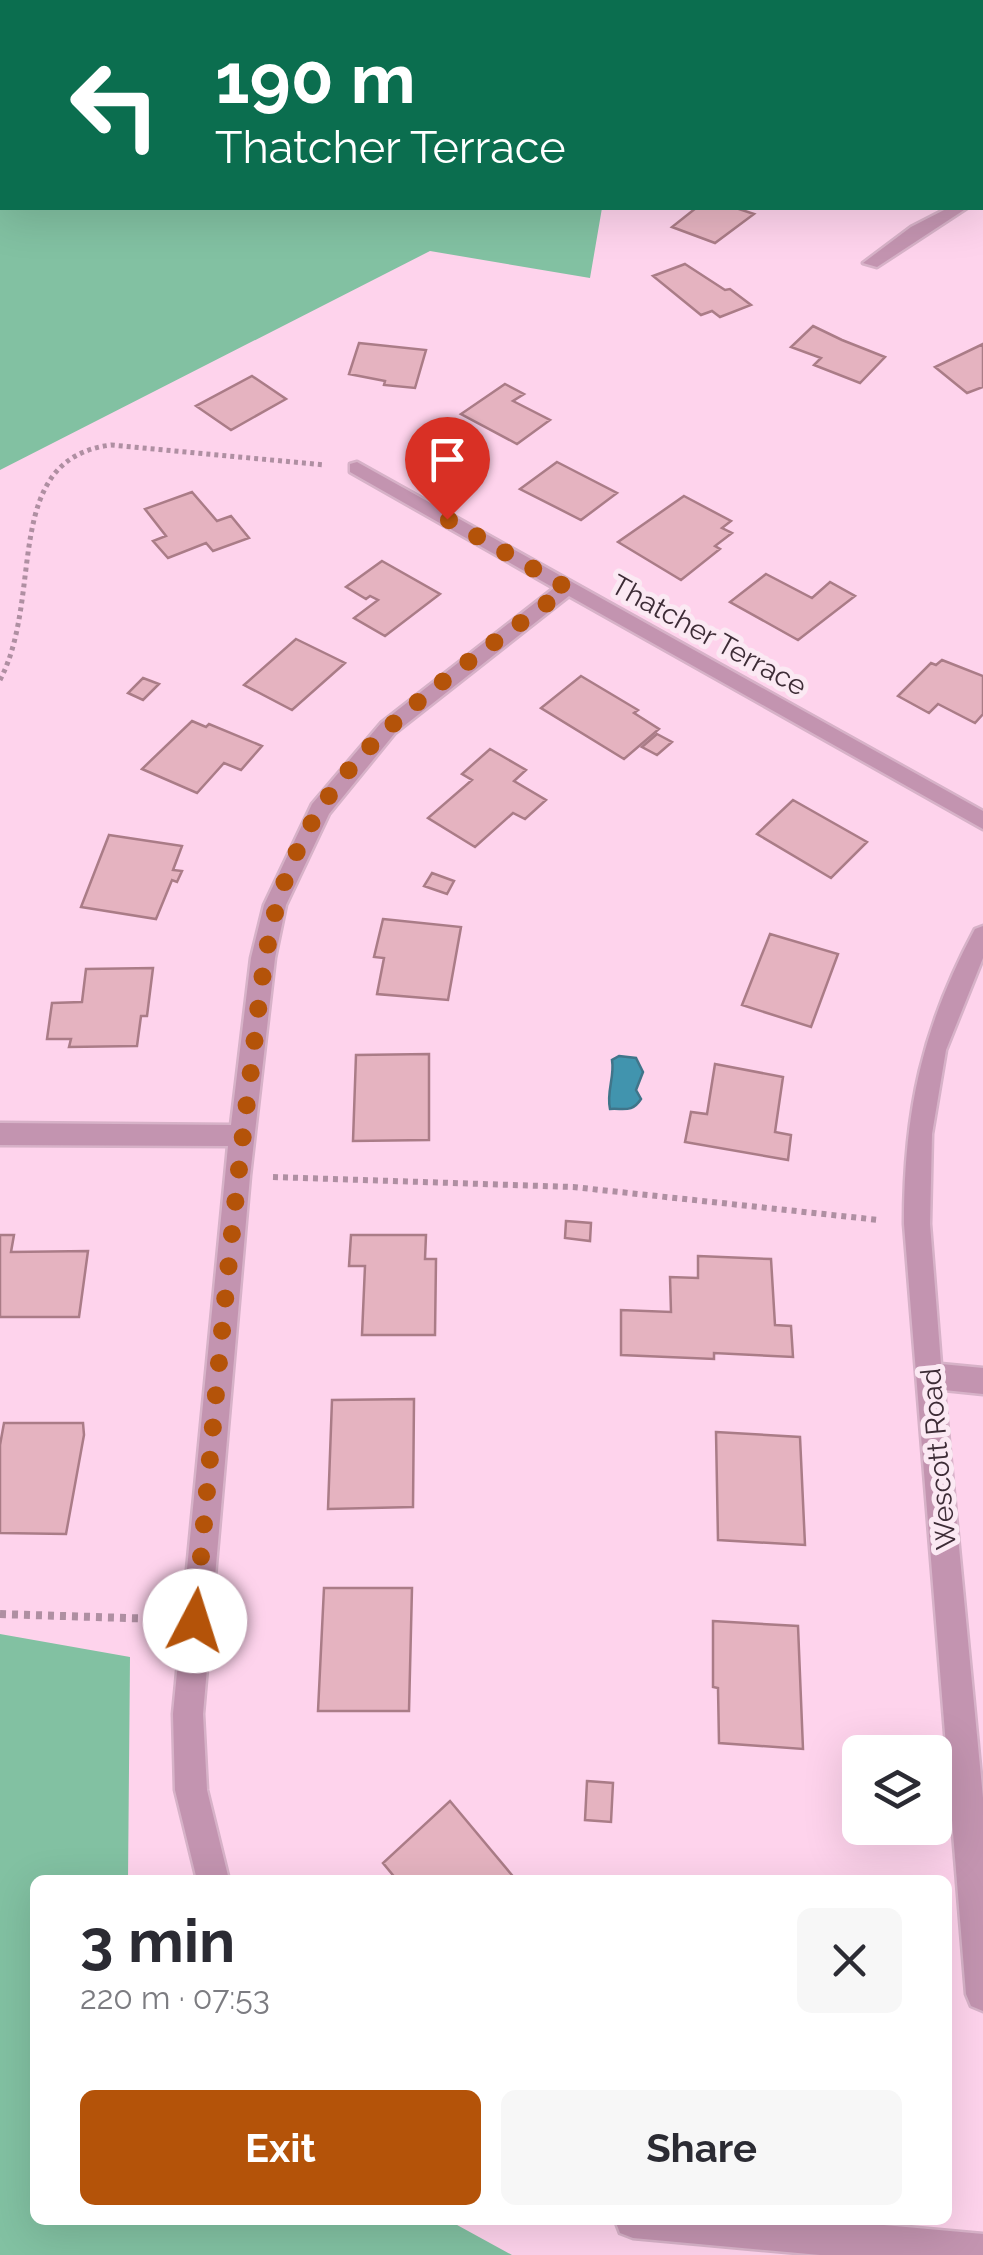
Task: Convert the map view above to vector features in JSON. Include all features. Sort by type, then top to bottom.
[{"type":"street","points":[[871,263],[917,230],[956,210]]},
{"type":"street","name":"Thatcher Terrace","points":[[357,468],[983,821]]},
{"type":"street","points":[[212,1875],[192,1790],[188,1714],[241,1136],[263,958],[274,905],[320,810],[388,728],[567,588]]},
{"type":"street","name":"Wescott Road","points":[[983,936],[961,977],[938,1036],[925,1092],[919,1224],[983,1994]]},
{"type":"street","points":[[0,1134],[241,1136]]},
{"type":"street","points":[[930,1376],[983,1381]]},
{"type":"street","points":[[688,2225],[983,2252]]},
{"type":"path","points":[[59,459],[109,444],[357,468]]},
{"type":"path","points":[[0,680],[13,640],[14,588]]},
{"type":"path","points":[[237,1176],[572,1186],[919,1224]]},
{"type":"path","points":[[0,1614],[195,1621]]},
{"type":"green space","points":[[0,210],[602,210],[590,278],[430,251],[0,470]]},
{"type":"green space","points":[[0,1634],[130,1657],[128,1875],[30,1875],[30,2225],[457,2225],[512,2255],[0,2255]]},
{"type":"water","points":[[619,1056],[636,1058],[643,1072],[636,1090],[641,1099],[631,1108],[610,1109],[612,1060]]},
{"type":"building","points":[[693,210],[742,210],[754,214],[715,243],[672,227]]},
{"type":"building","points":[[685,264],[751,305],[720,317],[712,311],[701,315],[653,276]]},
{"type":"building","points":[[813,326],[885,357],[860,383],[814,365],[821,358],[791,347]]},
{"type":"building","points":[[359,343],[426,350],[415,388],[384,385],[385,381],[349,374]]},
{"type":"building","points":[[983,344],[983,387],[967,393],[935,367]]},
{"type":"building","points":[[252,376],[286,399],[231,430],[196,406]]},
{"type":"building","points":[[505,384],[524,394],[513,401],[550,420],[517,444],[461,414]]},
{"type":"building","points":[[557,462],[617,493],[581,520],[520,489]]},
{"type":"building","points":[[192,492],[217,521],[231,516],[249,538],[213,551],[206,543],[168,558],[153,541],[166,536],[145,509]]},
{"type":"building","points":[[684,496],[731,521],[722,528],[732,533],[715,546],[720,549],[681,580],[618,542]]},
{"type":"building","points":[[382,561],[440,594],[385,636],[354,618],[378,600],[370,596],[366,599],[346,587]]},
{"type":"building","points":[[766,574],[812,598],[830,582],[855,596],[798,640],[730,602]]},
{"type":"building","points":[[296,639],[345,663],[292,710],[244,685]]},
{"type":"building","points":[[942,660],[983,676],[983,714],[975,723],[938,704],[929,713],[898,696],[931,663],[936,665]]},
{"type":"building","points":[[581,676],[638,710],[634,713],[659,729],[624,759],[541,708]]},
{"type":"building","points":[[143,678],[159,684],[143,700],[128,693]]},
{"type":"building","points":[[192,721],[262,746],[241,770],[224,763],[197,793],[142,769]]},
{"type":"building","points":[[657,734],[672,742],[657,755],[642,747]]},
{"type":"building","points":[[490,749],[526,770],[514,781],[546,800],[525,819],[513,813],[475,847],[428,818],[472,780],[462,774]]},
{"type":"building","points":[[793,800],[867,842],[831,878],[757,834]]},
{"type":"building","points":[[109,835],[182,846],[173,870],[182,871],[177,882],[172,880],[156,919],[81,907]]},
{"type":"building","points":[[432,873],[454,881],[447,894],[424,886]]},
{"type":"building","points":[[383,919],[461,927],[448,1000],[377,994],[384,958],[374,957]]},
{"type":"building","points":[[770,934],[838,954],[811,1027],[742,1005]]},
{"type":"building","points":[[153,968],[147,1016],[141,1016],[137,1046],[69,1047],[71,1039],[47,1039],[52,1003],[82,1002],[86,969]]},
{"type":"building","points":[[429,1054],[429,1140],[353,1141],[356,1055]]},
{"type":"building","points":[[715,1064],[783,1077],[775,1132],[791,1135],[788,1160],[685,1142],[691,1112],[707,1114]]},
{"type":"building","points":[[566,1221],[591,1223],[590,1241],[565,1238]]},
{"type":"building","points":[[0,1235],[14,1235],[11,1252],[88,1251],[79,1317],[0,1317]]},
{"type":"building","points":[[351,1235],[426,1235],[425,1259],[436,1259],[435,1335],[362,1335],[365,1266],[349,1266]]},
{"type":"building","points":[[698,1256],[771,1259],[775,1325],[791,1326],[793,1357],[714,1353],[714,1359],[621,1355],[621,1310],[671,1312],[670,1277],[698,1278]]},
{"type":"building","points":[[414,1399],[413,1507],[328,1509],[332,1400]]},
{"type":"building","points":[[4,1423],[83,1423],[66,1534],[0,1533],[0,1445]]},
{"type":"building","points":[[716,1432],[800,1437],[805,1545],[718,1540]]},
{"type":"building","points":[[324,1588],[412,1588],[409,1711],[318,1711]]},
{"type":"building","points":[[713,1621],[798,1626],[803,1749],[719,1743],[718,1688],[713,1687]]},
{"type":"building","points":[[587,1781],[613,1783],[611,1822],[585,1820]]},
{"type":"building","points":[[450,1801],[512,1875],[393,1875],[383,1863]]},
{"type":"route","points":[[195,1621],[241,1136],[263,958],[274,905],[320,810],[352,766],[388,728],[567,588],[447,519]]}]
